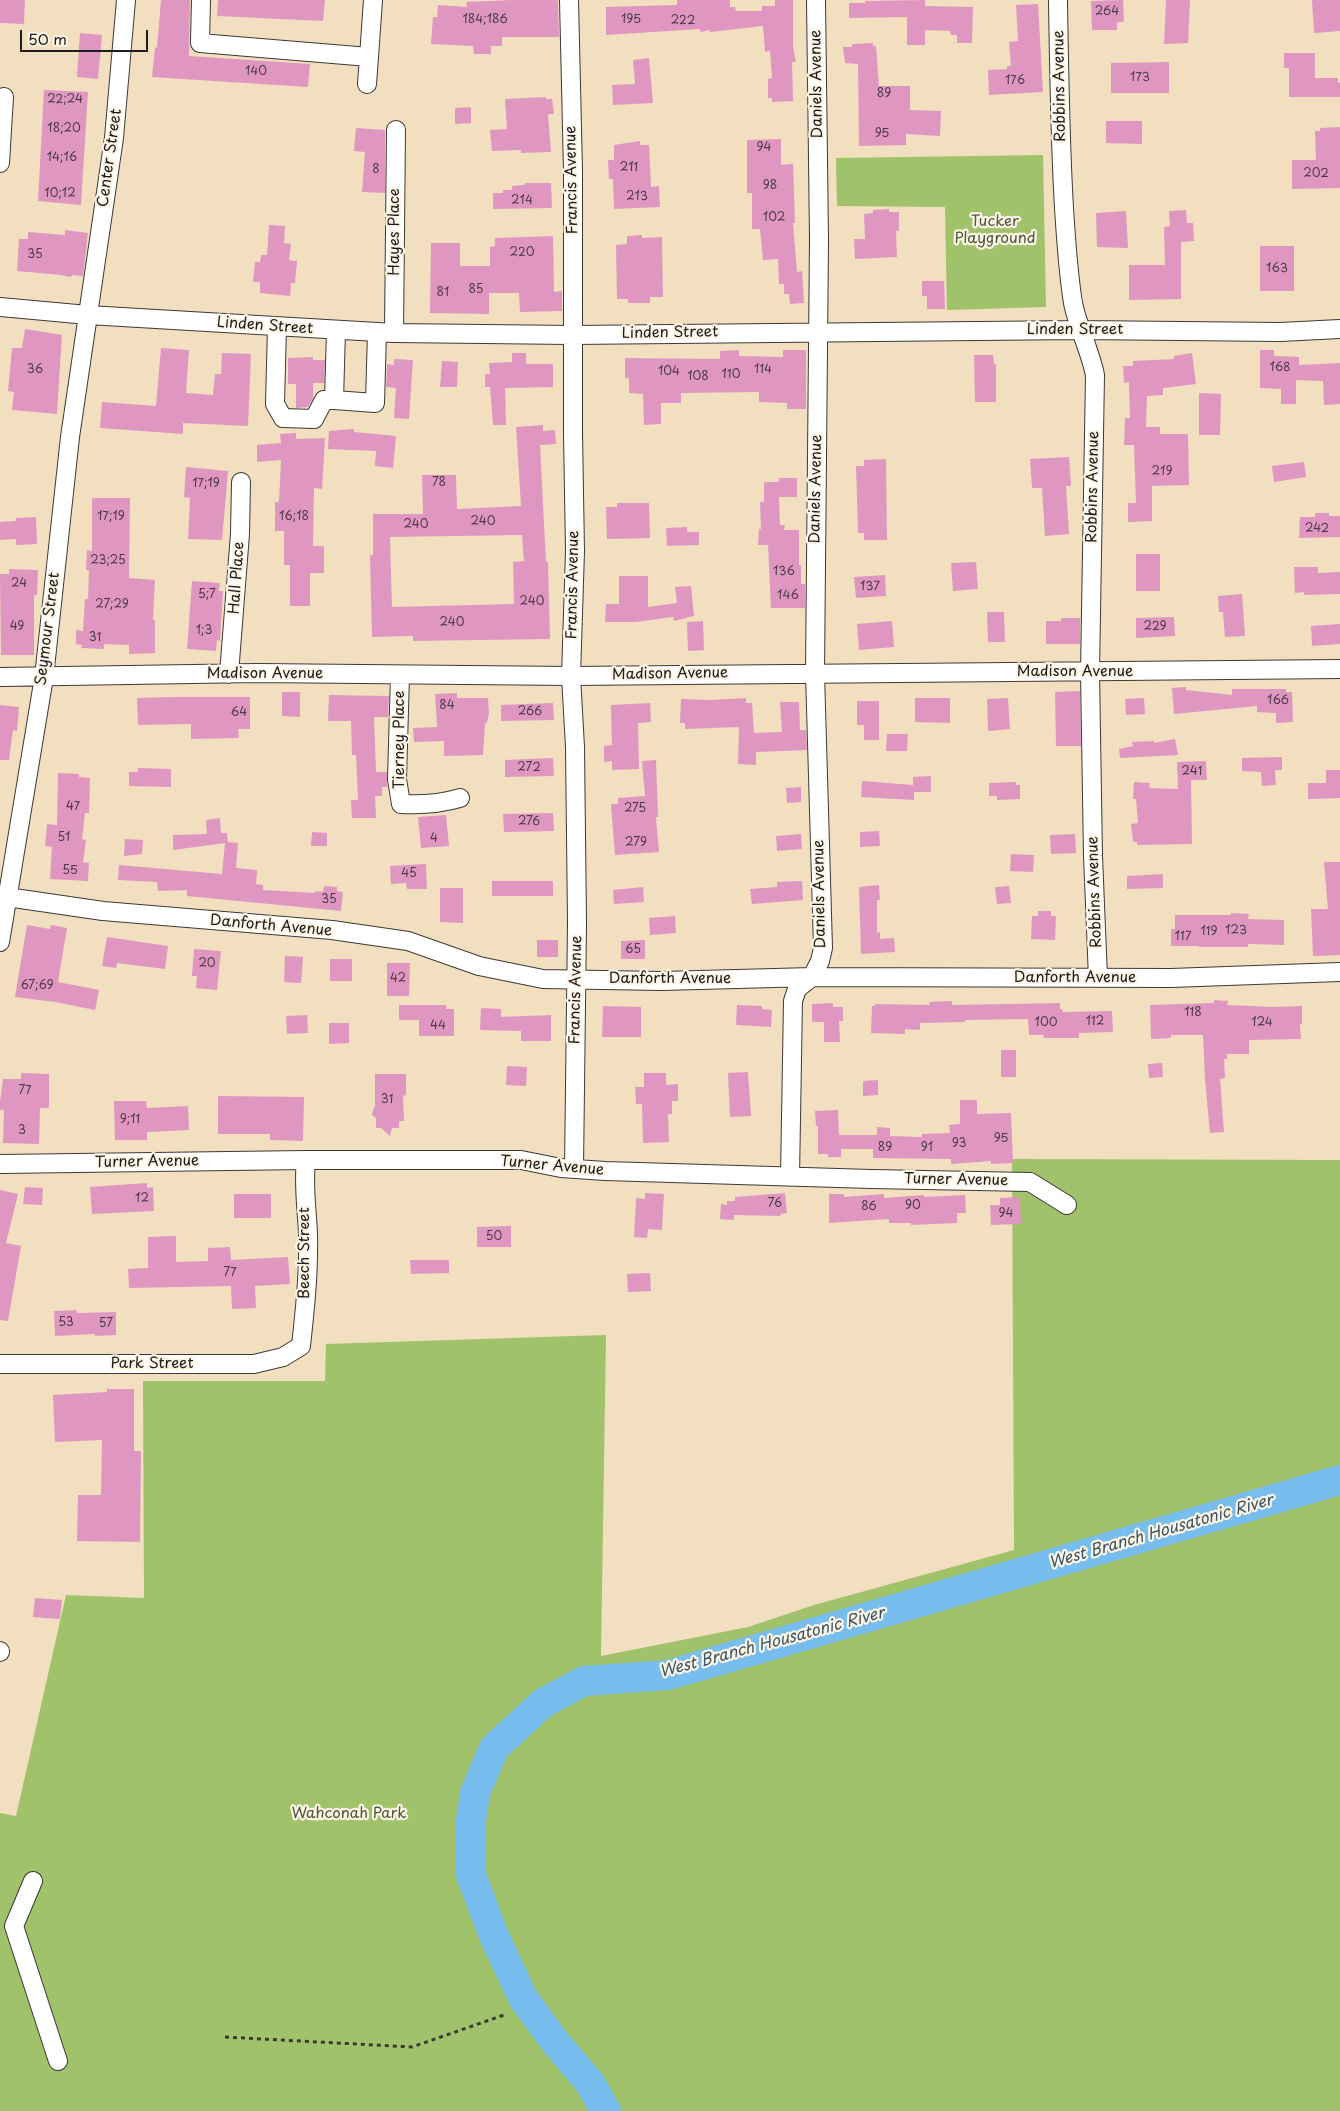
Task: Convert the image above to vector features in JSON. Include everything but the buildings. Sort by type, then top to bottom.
[{"type":"street","name":"Center Street","points":[[88,315],[114,138],[126,0]]},
{"type":"street","points":[[201,0],[200,43],[369,56]]},
{"type":"street","points":[[367,84],[373,0]]},
{"type":"street","name":"Francis Avenue","points":[[569,0],[573,171],[572,335],[575,551],[571,676],[575,747],[577,923],[574,1169]]},
{"type":"street","name":"Daniels Avenue","points":[[812,977],[820,961],[823,948],[815,673],[818,331],[816,0]]},
{"type":"street","name":"Robbins Avenue","points":[[1058,0],[1062,168],[1067,246],[1073,302],[1080,330],[1090,351],[1095,375],[1090,672],[1093,856],[1098,978]]},
{"type":"street","points":[[0,163],[4,98]]},
{"type":"street","name":"Hayes Place","points":[[334,400],[375,403],[386,333],[396,130]]},
{"type":"street","name":"Linden Street","points":[[0,308],[386,333],[572,335],[818,331],[1080,330],[1280,332],[1340,329]]},
{"type":"street","name":"Seymour Street","points":[[0,942],[44,677],[58,531],[88,315]]},
{"type":"street","points":[[277,327],[276,404],[283,418],[314,418],[324,400],[334,400],[336,330]]},
{"type":"street","name":"Hall Place","points":[[229,674],[240,534],[241,482]]},
{"type":"street","name":"Madison Avenue","points":[[0,677],[229,674],[571,676],[1340,669]]},
{"type":"street","name":"Tierney Place","points":[[400,675],[397,779],[401,804],[426,804],[460,798]]},
{"type":"street","name":"Danforth Avenue","points":[[7,897],[103,911],[332,930],[408,941],[479,966],[543,979],[662,981],[812,977],[1171,978],[1340,972]]},
{"type":"street","points":[[790,1177],[793,1001],[797,988],[812,977]]},
{"type":"street","name":"Turner Avenue","points":[[0,1164],[306,1160],[521,1160],[574,1169],[790,1177],[1030,1182],[1067,1205]]},
{"type":"street","name":"Beech Street","points":[[301,1346],[307,1292],[308,1234],[304,1179],[306,1160]]},
{"type":"street","name":"Park Street","points":[[0,1364],[254,1364],[283,1357],[301,1346]]},
{"type":"street","points":[[33,1881],[14,1926],[58,2061]]},
{"type":"path","points":[[225,2036],[412,2047],[504,2015]]},
{"type":"green space","name":"Tucker Playground","points":[[1043,155],[1046,307],[947,310],[945,207],[837,206],[836,158]]},
{"type":"green space","name":"Wahconah Park","points":[[1012,1159],[1340,1160],[1340,2111],[0,2111],[0,1813],[16,1816],[66,1595],[144,1598],[143,1381],[325,1381],[326,1344],[606,1335],[601,1656],[748,1627],[814,1605],[1014,1550]]},
{"type":"waterway","name":"West Branch Housatonic River","points":[[606,2111],[590,2083],[555,2042],[523,1998],[494,1936],[471,1875],[470,1827],[475,1793],[494,1748],[543,1703],[584,1681],[668,1675],[1340,1480]]}]
